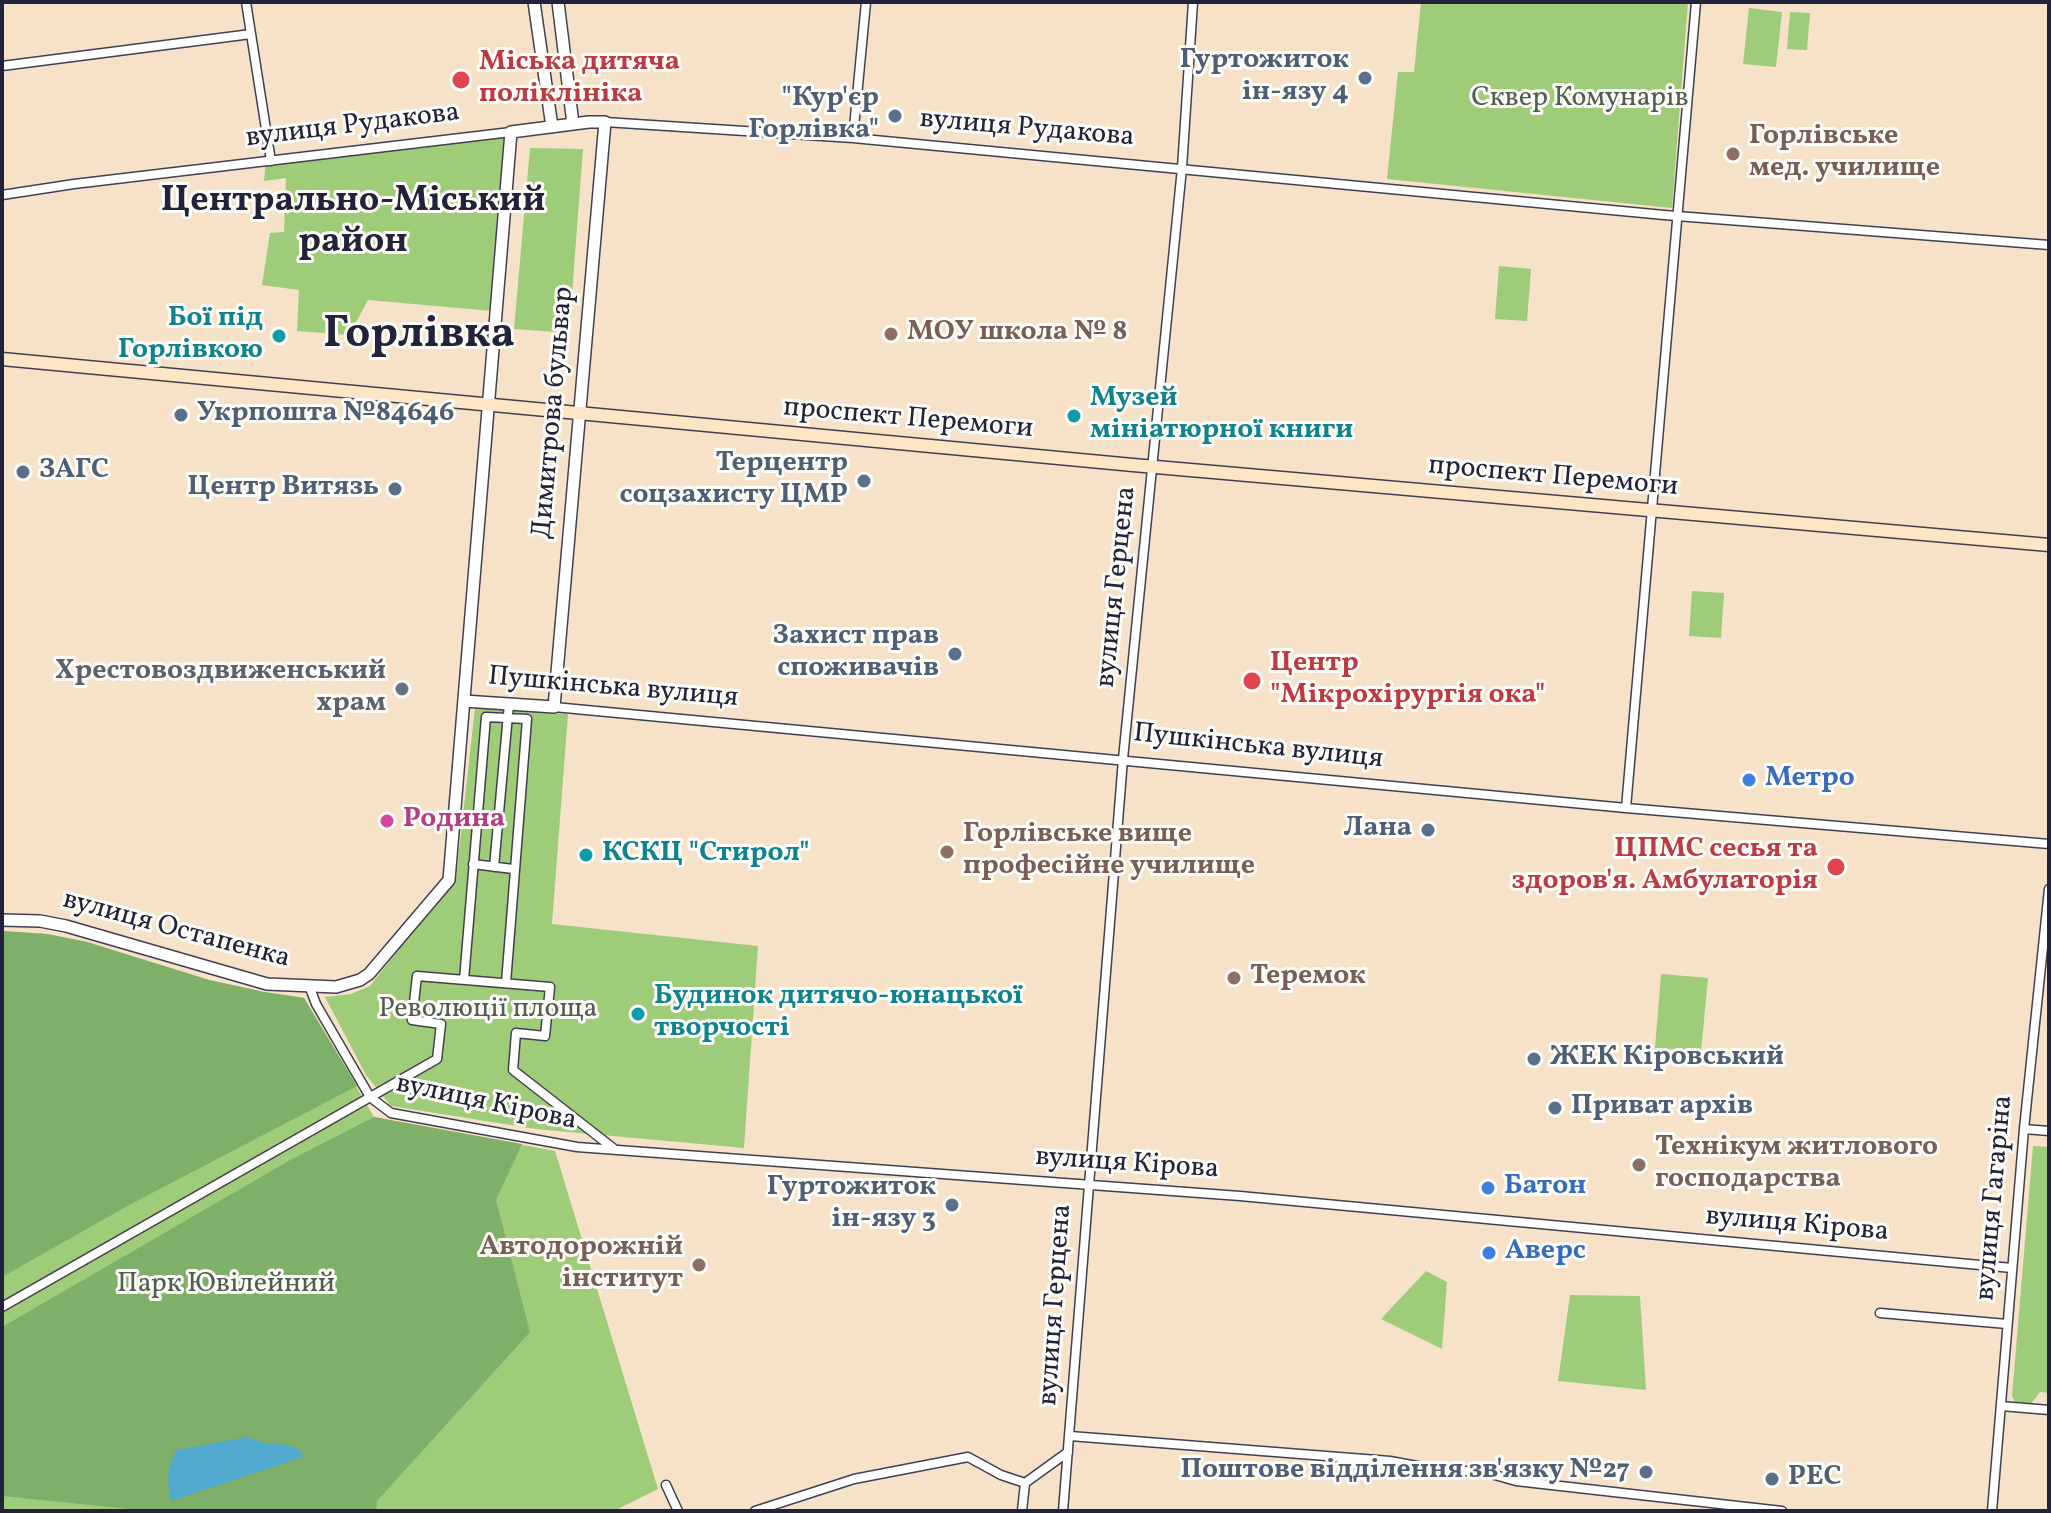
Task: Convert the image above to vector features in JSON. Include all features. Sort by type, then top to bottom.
[{"type":"main road","name":"проспект Перемоги","points":[[2,359],[1152,466],[2049,545]]},
{"type":"street","points":[[246,2],[271,161]]},
{"type":"street","points":[[534,2],[552,127]]},
{"type":"street","points":[[558,2],[573,124]]},
{"type":"street","points":[[853,138],[866,2]]},
{"type":"street","name":"вулиця Герцена","points":[[1063,1511],[1123,759],[1182,168],[1193,2]]},
{"type":"street","points":[[1626,808],[1696,2]]},
{"type":"street","points":[[2,66],[251,34]]},
{"type":"street","name":"вулиця Рудакова","points":[[2,195],[605,122],[853,138],[1679,216],[2049,245]]},
{"type":"street","name":"Димитрова бульвар","points":[[554,707],[605,122]]},
{"type":"street","points":[[464,701],[511,132]]},
{"type":"street","name":"Пушкінська вулиця","points":[[464,701],[2049,845]]},
{"type":"street","name":"вулиця Остапенка","points":[[2,920],[40,921],[66,926],[267,984],[310,988],[350,984],[369,974],[449,880],[464,701]]},
{"type":"street","points":[[494,867],[509,704]]},
{"type":"street","points":[[464,980],[486,717],[527,719],[506,983]]},
{"type":"street","points":[[2049,835],[2049,845]]},
{"type":"street","points":[[473,864],[513,869]]},
{"type":"street","name":"вулиця Гагаріна","points":[[1992,1511],[2024,1129],[2049,889]]},
{"type":"street","points":[[2,1307],[437,1059],[441,1024],[412,1020],[417,976],[550,987],[545,1036],[516,1033],[513,1070],[613,1149]]},
{"type":"street","name":"вулиця Кірова","points":[[310,988],[316,1004],[370,1097],[391,1113],[577,1147],[1088,1184],[2012,1268]]},
{"type":"street","points":[[2024,1129],[2049,1131]]},
{"type":"street","points":[[1880,1313],[2007,1324]]},
{"type":"street","points":[[2001,1406],[2049,1410]]},
{"type":"street","points":[[1070,1436],[1390,1461],[1433,1469],[1484,1472],[1516,1481],[1782,1511]]},
{"type":"street","points":[[1022,1511],[1025,1483],[1068,1452]]},
{"type":"street","points":[[755,1511],[854,1479],[968,1457],[1001,1475],[1025,1483]]},
{"type":"street","points":[[666,1485],[678,1511]]},
{"type":"green space","name":"Сквер Комунарів","points":[[1421,2],[1688,2],[1672,208],[1387,179],[1398,72],[1414,72]]},
{"type":"green space","points":[[1749,8],[1782,12],[1776,67],[1743,64]]},
{"type":"green space","points":[[1790,12],[1810,13],[1807,50],[1787,49]]},
{"type":"green space","points":[[508,130],[492,311],[368,300],[349,335],[297,331],[299,290],[262,285],[270,233],[284,232],[286,178],[264,181],[266,159]]},
{"type":"green space","points":[[530,148],[583,149],[569,333],[514,329]]},
{"type":"green space","points":[[1499,266],[1531,269],[1527,321],[1495,319]]},
{"type":"green space","points":[[1692,591],[1724,593],[1721,638],[1689,636]]},
{"type":"green space","name":"Революції площа","points":[[475,708],[568,714],[552,924],[758,946],[744,1148],[536,1129],[391,1106],[366,1075],[325,997],[351,994],[370,986],[456,877]]},
{"type":"green space","name":"Парк Ювілейний","points":[[2,931],[47,934],[87,942],[209,980],[304,998],[374,1117],[555,1151],[658,1489],[614,1511],[2,1511]]},
{"type":"green space","points":[[4,931],[47,934],[87,942],[209,980],[304,998],[357,1086],[131,1204],[2,1277]]},
{"type":"green space","points":[[1661,974],[1708,978],[1701,1052],[1655,1048]]},
{"type":"green space","points":[[374,1117],[522,1144],[496,1200],[530,1332],[377,1501],[376,1511],[148,1511],[2,1496],[2,1327],[292,1159]]},
{"type":"green space","points":[[2033,1146],[2049,1147],[2049,1393],[2040,1392],[2031,1404],[2016,1403],[2012,1396]]},
{"type":"green space","points":[[1426,1271],[1447,1282],[1442,1349],[1381,1319]]},
{"type":"green space","points":[[1570,1295],[1640,1296],[1646,1390],[1558,1381]]},
{"type":"water","points":[[247,1437],[264,1443],[288,1445],[300,1450],[303,1457],[171,1501],[169,1467],[176,1450]]},
{"type":"place","name":"Гуртожиток ін-язу 4","points":[[1365,78]]},
{"type":"place","name":"Міська дитяча поліклініка","points":[[461,80]]},
{"type":"place","name":"\"Кур'єр Горлівка\"","points":[[895,116]]},
{"type":"place","name":"Горлівське мед. училище","points":[[1733,154]]},
{"type":"place","name":"МОУ школа № 8","points":[[891,334]]},
{"type":"place","name":"Бої під Горлівкою","points":[[279,336]]},
{"type":"place","name":"Укрпошта №84646","points":[[181,415]]},
{"type":"place","name":"Музей мініатюрної книги","points":[[1074,416]]},
{"type":"place","name":"ЗАГС","points":[[23,472]]},
{"type":"place","name":"Терцентр соцзахисту ЦМР","points":[[864,481]]},
{"type":"place","name":"Центр Витязь","points":[[395,489]]},
{"type":"place","name":"Захист прав споживачів","points":[[955,654]]},
{"type":"place","name":"Центр \"Мікрохірургія ока\"","points":[[1252,681]]},
{"type":"place","name":"Хрестовоздвиженський храм","points":[[402,689]]},
{"type":"place","name":"Метро","points":[[1749,780]]},
{"type":"place","name":"Родина","points":[[387,821]]},
{"type":"place","name":"Лана","points":[[1428,830]]},
{"type":"place","name":"Горлівське вище професійне училище","points":[[947,852]]},
{"type":"place","name":"КСКЦ \"Стирол\"","points":[[586,855]]},
{"type":"place","name":"ЦПМС сесья та здоров'я. Амбулаторія","points":[[1836,867]]},
{"type":"place","name":"Теремок","points":[[1234,978]]},
{"type":"place","name":"Будинок дитячо-юнацької творчості","points":[[638,1014]]},
{"type":"place","name":"ЖЕК Кіровський","points":[[1534,1059]]},
{"type":"place","name":"Приват архів","points":[[1555,1108]]},
{"type":"place","name":"Технікум житлового господарства","points":[[1639,1165]]},
{"type":"place","name":"Батон","points":[[1488,1188]]},
{"type":"place","name":"Гуртожиток ін-язу 3","points":[[952,1205]]},
{"type":"place","name":"Аверс","points":[[1489,1253]]},
{"type":"place","name":"Автодорожній інститут","points":[[699,1265]]},
{"type":"place","name":"Поштове відділення зв'язку №27","points":[[1646,1472]]},
{"type":"place","name":"РЕС","points":[[1772,1479]]},
{"type":"district","name":"Центрально-Міський район","points":[[353,224]]},
{"type":"district","name":"Горлівка","points":[[419,338]]}]
